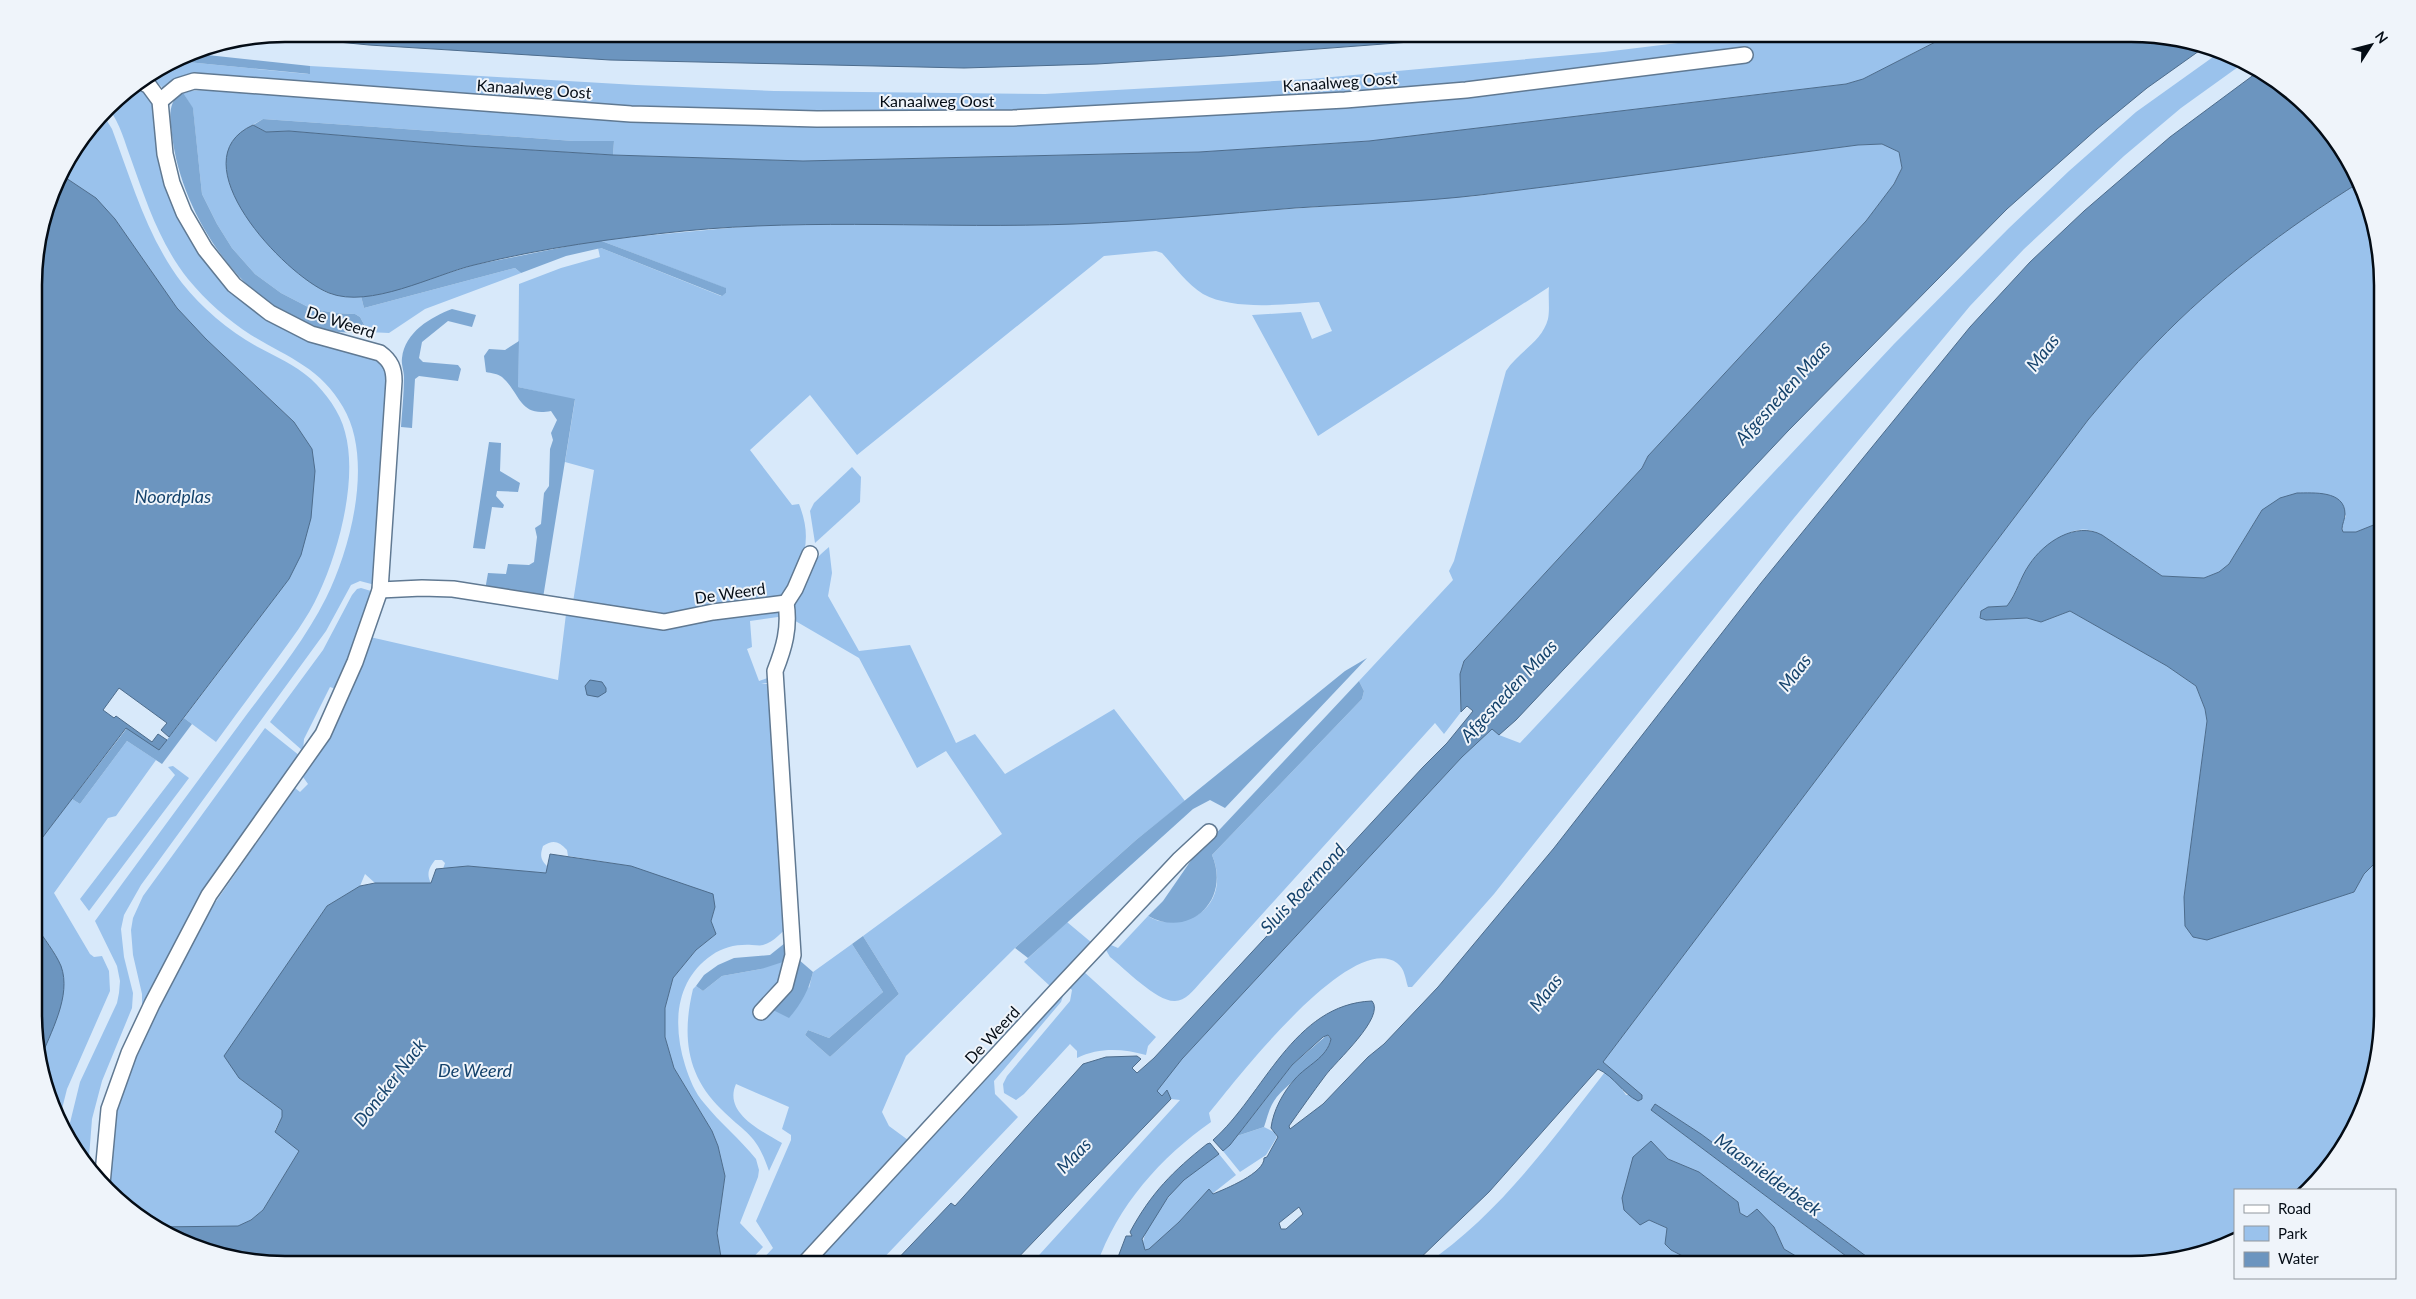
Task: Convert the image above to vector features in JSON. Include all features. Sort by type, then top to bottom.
[{"type":"street","name":"Kanaalweg Oost","points":[[160,101],[178,86],[194,81],[631,114],[817,119],[1013,118],[1345,100],[1457,91],[1745,55]]},
{"type":"street","points":[[147,85],[160,101]]},
{"type":"street","name":"De Weerd","points":[[103,1174],[109,1109],[133,1044],[209,895],[323,734],[355,662],[380,590],[394,369],[380,353],[311,334],[270,312],[234,285],[205,248],[184,213],[172,183],[165,154],[160,101]]},
{"type":"street","points":[[786,603],[795,589],[810,554]]},
{"type":"street","name":"De Weerd","points":[[380,590],[422,588],[454,590],[664,622],[713,612],[786,603],[788,621],[784,649],[775,671],[793,955],[785,986],[760,1012]]},
{"type":"street","name":"De Weerd","points":[[811,1256],[1055,992],[1180,859],[1209,832]]},
{"type":"green space","points":[[1686,42],[1935,42],[1863,79],[1846,84],[1369,141],[1199,152],[803,161],[613,155],[614,141],[574,141],[263,119],[244,130],[235,138],[227,157],[228,179],[237,201],[252,224],[270,245],[289,264],[324,291],[342,296],[361,296],[364,308],[515,268],[521,273],[425,309],[389,333],[368,332],[360,317],[355,314],[334,313],[310,308],[281,293],[255,274],[232,248],[202,194],[193,109],[182,91],[233,89],[455,106],[681,119],[976,122],[1147,116],[1389,101],[1704,65],[1747,57],[1748,51],[1477,85],[1378,95],[995,116],[700,113],[610,110],[234,82],[190,77],[176,79],[165,90],[155,80],[190,62],[308,74],[310,66],[774,91],[1045,94],[1310,79],[1604,52]]},
{"type":"green space","points":[[2213,57],[2237,68],[2181,108],[2124,156],[2024,249],[1970,306],[1789,524],[1494,894],[1412,987],[1408,987],[1400,965],[1377,959],[1352,968],[1324,988],[1296,1014],[1243,1071],[1209,1113],[1211,1122],[1175,1151],[1143,1184],[1116,1223],[1101,1256],[1038,1256],[1180,1100],[1171,1099],[1167,1090],[1162,1096],[1157,1091],[1170,1072],[1462,757],[1492,729],[1499,735],[1520,743],[1894,344],[2009,228],[2069,171],[2136,112]]},
{"type":"green space","points":[[143,88],[145,89],[154,110],[167,187],[238,296],[272,322],[311,341],[375,356],[385,363],[390,375],[375,585],[360,581],[351,585],[326,631],[141,885],[124,915],[121,929],[124,957],[133,993],[132,1008],[102,1081],[92,1119],[89,1157],[70,1124],[80,1082],[117,1003],[120,981],[117,966],[95,921],[285,663],[317,615],[344,554],[356,503],[358,477],[357,452],[352,428],[343,407],[324,382],[290,357],[234,323],[202,295],[178,266],[148,206],[113,115],[137,93]]},
{"type":"green space","points":[[107,121],[112,129],[141,209],[159,247],[182,283],[207,310],[226,326],[256,346],[298,369],[317,384],[332,403],[340,417],[345,432],[349,471],[348,492],[339,536],[319,593],[298,629],[216,742],[184,718],[289,579],[312,449],[294,422],[206,339],[177,308],[115,219],[96,198],[68,179],[83,150]]},
{"type":"green space","points":[[1882,144],[1899,152],[1902,168],[1894,184],[1866,221],[1648,456],[1642,468],[1464,661],[1460,674],[1461,712],[1444,734],[1435,723],[1195,989],[1179,1001],[1168,1000],[1150,990],[1110,957],[1106,950],[1107,947],[1111,945],[1118,948],[1148,916],[1160,921],[1167,921],[1195,916],[1206,908],[1214,895],[1217,879],[1217,871],[1212,855],[1362,699],[1364,691],[1359,681],[1453,580],[1449,571],[1454,561],[1506,371],[1535,341],[1545,327],[1549,315],[1549,287],[1318,436],[1252,315],[1301,312],[1312,339],[1332,331],[1319,302],[1276,305],[1229,303],[1215,299],[1197,290],[1162,253],[1156,251],[1104,256],[857,455],[810,395],[750,450],[792,505],[799,504],[803,517],[806,530],[804,552],[787,596],[672,616],[573,602],[594,470],[565,462],[575,400],[518,387],[519,284],[561,268],[600,257],[598,248],[601,248],[721,296],[726,293],[725,288],[599,240],[773,224],[1073,224],[1476,196],[1858,145]]},
{"type":"green space","points":[[2352,187],[2361,207],[2369,238],[2374,285],[2374,525],[2356,532],[2343,532],[2342,524],[2346,516],[2328,495],[2297,493],[2262,510],[2229,564],[2219,572],[2204,578],[2162,576],[2102,535],[2093,531],[2079,530],[2060,539],[2029,565],[2007,606],[1988,607],[1980,618],[1986,620],[2027,618],[2041,622],[2070,611],[2167,666],[2196,686],[2205,709],[2207,721],[2184,897],[2332,897],[2354,892],[2364,874],[2374,864],[2374,1014],[2369,1061],[2355,1107],[2333,1149],[2313,1174],[2298,1189],[2234,1189],[2234,1233],[2209,1244],[2178,1252],[2147,1256],[1866,1256],[1701,1134],[1655,1104],[1651,1110],[1846,1256],[1793,1256],[1784,1249],[1774,1227],[1757,1210],[1747,1217],[1740,1213],[1738,1202],[1699,1172],[1668,1159],[1651,1141],[1649,1220],[1667,1228],[1671,1250],[1683,1256],[1436,1256],[1476,1224],[1500,1201],[1544,1150],[1605,1072],[1617,1082],[1626,1095],[1642,1095],[1603,1062],[2088,420],[2147,352],[2203,298],[2253,256]]},
{"type":"green space","points":[[852,467],[861,477],[860,502],[815,543],[810,511],[814,503]]},
{"type":"green space","points":[[829,547],[832,573],[828,596],[859,651],[910,645],[956,743],[975,734],[1005,774],[1114,709],[1185,801],[1136,840],[1015,948],[906,1056],[882,1112],[889,1126],[908,1140],[804,1256],[765,1256],[773,1248],[756,1221],[791,1140],[791,1135],[782,1129],[789,1107],[736,1084],[733,1094],[735,1104],[740,1112],[755,1127],[782,1143],[769,1171],[755,1142],[709,1096],[694,1068],[688,1038],[688,1022],[693,989],[696,986],[703,991],[722,976],[761,969],[799,929],[798,962],[809,988],[813,972],[852,944],[883,992],[829,1038],[808,1030],[805,1035],[830,1057],[899,994],[863,936],[1002,834],[946,751],[917,768],[859,658],[792,619],[794,598],[801,579]]},
{"type":"green space","points":[[361,588],[371,591],[373,594],[336,689],[330,687],[304,739],[303,751],[270,722],[323,650],[352,595],[357,589]]},
{"type":"green space","points":[[783,609],[785,616],[750,621],[752,647],[747,649],[759,681],[773,676],[773,682],[761,684],[772,684],[790,924],[767,944],[741,945],[726,948],[716,952],[699,966],[690,978],[684,991],[678,1020],[681,1050],[695,1090],[710,1110],[756,1159],[759,1170],[758,1177],[740,1223],[763,1247],[754,1256],[721,1256],[717,1233],[725,1176],[718,1146],[712,1131],[674,1068],[665,1037],[665,1008],[673,978],[696,950],[716,934],[711,921],[715,907],[631,866],[568,856],[567,850],[556,842],[543,846],[541,852],[543,862],[548,867],[546,873],[468,866],[443,869],[445,863],[442,860],[435,860],[429,871],[431,883],[375,883],[365,874],[360,886],[327,906],[279,976],[239,1078],[282,1110],[282,1117],[275,1130],[299,1151],[263,1210],[251,1220],[238,1226],[170,1227],[150,1216],[125,1196],[108,1179],[114,1119],[133,1058],[201,923],[295,788],[300,792],[308,784],[303,777],[324,744],[342,710],[370,637],[558,680],[566,614],[663,625]]},
{"type":"green space","points":[[265,728],[300,756],[142,1013],[142,994],[133,955],[131,930],[133,918],[143,896]]},
{"type":"green space","points":[[127,741],[156,760],[116,816],[108,818],[54,893],[90,954],[94,957],[102,956],[109,971],[110,991],[67,1089],[62,1109],[55,1092],[45,1046],[51,1030],[55,954],[42,935],[42,838],[72,799],[80,804]]},
{"type":"green space","points":[[173,766],[189,778],[89,911],[80,899],[175,775],[168,767]]},
{"type":"green space","points":[[1067,922],[1092,943],[1050,986],[1024,962]]},
{"type":"green space","points":[[1083,971],[1156,1037],[1148,1046],[1146,1055],[1112,1050],[1094,1052],[1077,1058],[1077,1051],[1070,1044],[1024,1094],[1016,1100],[1004,1093],[1003,1084],[1007,1076],[1070,1001],[1072,990],[1066,984]]},
{"type":"green space","points":[[1064,993],[1061,1002],[994,1081],[995,1094],[1018,1117],[886,1256],[816,1256]]},
{"type":"green space","points":[[1264,1127],[1274,1132],[1277,1137],[1266,1155],[1240,1172],[1223,1151],[1237,1136]]},
{"type":"green space","points":[[1219,1154],[1236,1175],[1212,1194],[1208,1190],[1179,1222],[1149,1249],[1143,1249],[1143,1242],[1151,1223],[1172,1193],[1188,1176]]},
{"type":"shaded area","points":[[207,55],[310,66],[310,74],[190,62]]},
{"type":"shaded area","points":[[182,91],[193,108],[202,194],[232,248],[255,274],[281,293],[310,308],[334,313],[355,314],[360,317],[368,332],[327,330],[294,318],[264,300],[225,260],[200,222],[190,201],[176,157],[170,117],[174,101]]},
{"type":"shaded area","points":[[263,119],[574,141],[614,141],[613,155],[467,146],[289,131],[266,132],[253,125]]},
{"type":"shaded area","points":[[599,240],[726,288],[726,293],[722,296],[601,248],[566,256],[521,273],[515,268],[364,308],[361,296],[377,295],[474,265]]},
{"type":"shaded area","points":[[452,309],[476,315],[472,327],[448,321],[422,342],[419,358],[423,362],[458,365],[461,369],[458,381],[419,376],[415,379],[412,428],[401,427],[404,377],[402,360],[404,349],[420,327],[436,316]]},
{"type":"shaded area","points":[[519,341],[518,387],[575,399],[543,598],[485,590],[488,573],[506,574],[508,564],[529,565],[534,562],[537,537],[535,528],[541,524],[544,493],[549,486],[550,449],[553,440],[551,433],[557,420],[551,411],[533,411],[526,407],[502,377],[486,372],[484,356],[489,349],[505,350]]},
{"type":"shaded area","points":[[489,442],[501,443],[500,471],[520,483],[518,492],[497,491],[496,496],[504,505],[503,508],[492,507],[485,549],[473,548]]},
{"type":"shaded area","points":[[1367,658],[1225,808],[1210,800],[1193,809],[1028,958],[1015,948],[1136,840],[1345,671]]},
{"type":"shaded area","points":[[1359,681],[1364,691],[1362,699],[1212,855],[1216,871],[1216,887],[1211,900],[1203,911],[1192,919],[1178,922],[1164,922],[1148,916],[1163,901],[1192,859]]},
{"type":"shaded area","points":[[184,718],[192,724],[162,764],[127,741],[80,804],[72,799],[127,728],[159,750]]},
{"type":"shaded area","points":[[863,936],[899,994],[830,1057],[805,1035],[808,1030],[829,1038],[883,992],[852,944]]},
{"type":"shaded area","points":[[790,939],[789,960],[761,969],[722,976],[703,991],[696,986],[704,975],[718,965],[734,958],[770,955]]},
{"type":"shaded area","points":[[798,959],[813,972],[804,996],[789,1018],[769,1008]]},
{"type":"shaded area","points":[[1327,1035],[1331,1039],[1322,1057],[1280,1093],[1271,1107],[1264,1127],[1237,1136],[1292,1065]]},
{"type":"water","points":[[338,42],[1410,42],[1097,64],[964,68],[610,60]]},
{"type":"water","points":[[1935,42],[2131,42],[2178,47],[2198,52],[2147,88],[2097,129],[2007,209],[1788,431],[1516,720],[1499,735],[1492,729],[1462,757],[1182,1059],[1157,1091],[1162,1096],[1167,1090],[1171,1099],[1020,1256],[901,1256],[951,1203],[955,1206],[1083,1064],[1106,1057],[1137,1056],[1141,1059],[1132,1068],[1137,1073],[1154,1058],[1447,743],[1473,711],[1467,706],[1461,712],[1460,674],[1464,661],[1642,468],[1648,456],[1866,221],[1894,184],[1902,168],[1899,152],[1882,144],[1858,145],[1480,195],[1129,221],[1025,225],[782,225],[684,231],[605,240],[526,254],[474,265],[401,289],[363,297],[345,297],[329,293],[310,282],[287,264],[265,241],[245,215],[231,189],[226,163],[232,142],[253,125],[266,132],[289,131],[467,146],[613,155],[803,161],[1199,152],[1369,141],[1846,84],[1863,79]]},
{"type":"water","name":"Maas","points":[[2253,76],[2279,93],[2313,125],[2333,150],[2352,187],[2279,237],[2203,298],[2147,352],[2088,420],[1603,1062],[1642,1095],[1642,1099],[1638,1101],[1632,1098],[1609,1076],[1598,1069],[1489,1192],[1422,1256],[1118,1256],[1126,1236],[1132,1236],[1130,1232],[1155,1194],[1173,1173],[1207,1144],[1210,1143],[1219,1154],[1184,1180],[1168,1197],[1142,1239],[1145,1250],[1149,1249],[1179,1222],[1209,1189],[1213,1194],[1226,1188],[1251,1175],[1263,1164],[1264,1158],[1267,1157],[1278,1137],[1271,1128],[1279,1102],[1295,1079],[1321,1056],[1329,1046],[1331,1039],[1328,1035],[1323,1037],[1292,1065],[1230,1145],[1223,1151],[1213,1140],[1231,1121],[1300,1034],[1321,1018],[1345,1006],[1372,1001],[1374,1008],[1372,1018],[1366,1028],[1325,1076],[1289,1126],[1290,1129],[1323,1104],[1438,987],[1554,848],[1761,583],[1970,327],[2030,262],[2084,211],[2170,137]],"holes":[[[1299,1207],[1303,1214],[1286,1229],[1281,1229],[1279,1223]]]},
{"type":"water","name":"Noordplas","points":[[68,179],[96,198],[115,219],[177,308],[206,339],[294,422],[312,449],[315,471],[311,518],[301,555],[289,579],[169,737],[161,730],[167,723],[119,688],[103,710],[114,718],[116,716],[152,742],[158,734],[167,740],[159,750],[126,728],[42,838],[42,285],[47,238],[55,207]]},
{"type":"water","points":[[2297,493],[2327,494],[2340,501],[2344,506],[2343,532],[2356,532],[2374,525],[2374,864],[2364,874],[2354,892],[2207,940],[2193,937],[2185,926],[2184,897],[2207,721],[2205,709],[2196,686],[2167,666],[2070,611],[2041,622],[2027,618],[1986,620],[1980,618],[1981,611],[1988,607],[2007,606],[2035,557],[2052,542],[2071,532],[2092,531],[2102,535],[2162,576],[2204,578],[2219,572],[2229,564],[2262,510],[2280,498]]},
{"type":"water","points":[[590,680],[602,682],[606,692],[598,697],[587,695],[585,686]]},
{"type":"water","name":"De Weerd","points":[[550,854],[631,866],[713,894],[715,907],[711,921],[716,934],[696,950],[673,978],[665,1008],[665,1037],[674,1068],[712,1131],[718,1146],[725,1176],[717,1233],[721,1256],[269,1256],[238,1252],[207,1244],[170,1227],[238,1226],[251,1220],[263,1210],[299,1151],[275,1132],[282,1117],[282,1110],[239,1078],[224,1056],[327,906],[360,886],[375,883],[431,883],[436,869],[468,866],[546,873]]},
{"type":"water","points":[[42,935],[59,961],[64,978],[62,1002],[45,1047],[42,1014]]},
{"type":"water","points":[[1655,1104],[1701,1134],[1866,1256],[1846,1256],[1651,1110]]},
{"type":"water","points":[[1651,1141],[1668,1159],[1699,1172],[1738,1202],[1740,1213],[1747,1217],[1757,1209],[1774,1227],[1784,1249],[1796,1256],[1683,1256],[1671,1250],[1665,1244],[1667,1228],[1649,1220],[1640,1225],[1624,1210],[1622,1198],[1633,1157]]},
{"type":"water label","name":"Afgesneden Maas","points":[[1783,393]]},
{"type":"water label","name":"Afgesneden Maas","points":[[1509,691]]},
{"type":"water label","name":"Sluis Roermond","points":[[1303,889]]},
{"type":"water label","name":"Doncker Nack","points":[[390,1083]]},
{"type":"water label","name":"Maasnielderbeek","points":[[1768,1175]]}]
